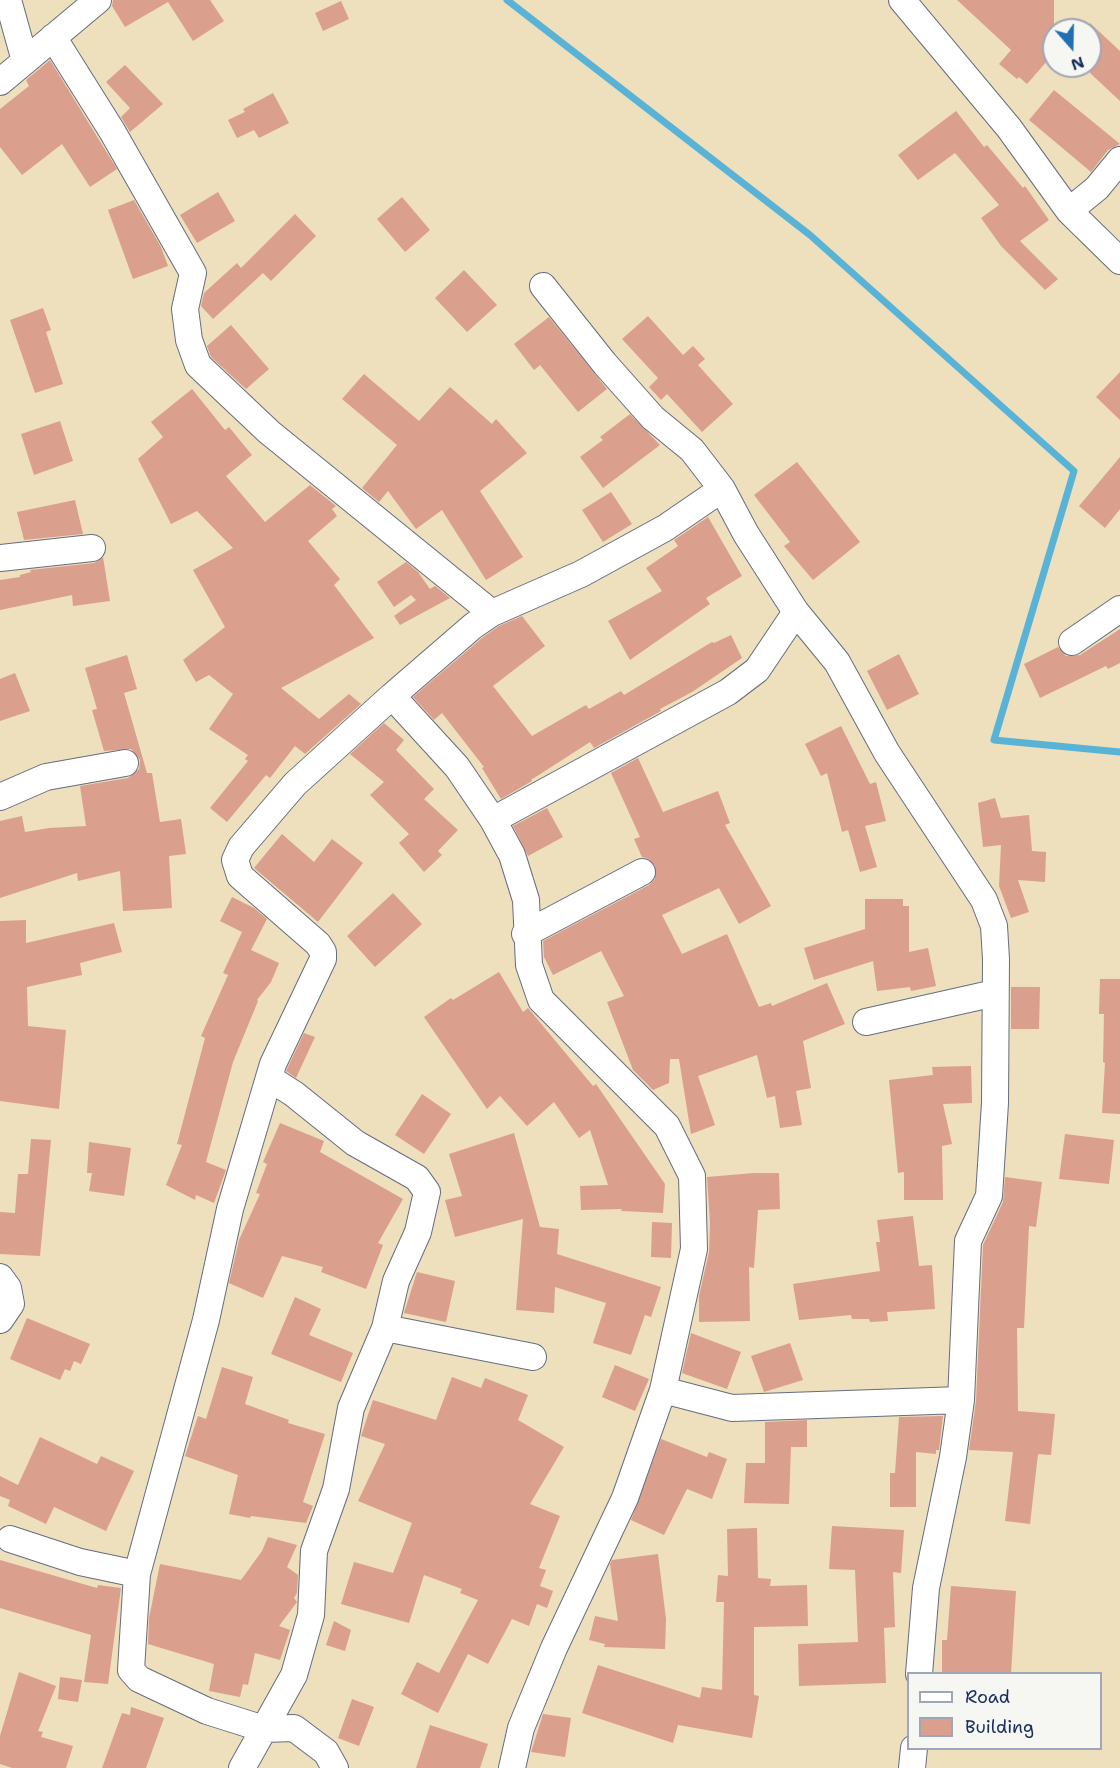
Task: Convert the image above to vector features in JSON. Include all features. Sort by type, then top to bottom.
[{"type":"street","points":[[8,0],[25,61]]},
{"type":"street","points":[[0,82],[99,0]]},
{"type":"street","points":[[902,0],[1009,128],[1069,211],[1120,261]]},
{"type":"street","points":[[54,37],[112,131],[193,273],[185,309],[189,340],[198,365],[269,432],[492,613]]},
{"type":"street","points":[[1069,211],[1097,188],[1120,160]]},
{"type":"street","points":[[543,286],[605,364],[653,418],[692,450],[722,489],[746,534],[796,612],[837,662],[887,753],[984,900],[994,926],[995,1103],[989,1196],[968,1241],[961,1400],[953,1457],[926,1588],[919,1672]]},
{"type":"street","points":[[335,1768],[326,1752],[294,1728],[264,1729],[207,1711],[139,1678],[131,1670],[137,1574],[200,1343],[230,1209],[268,1078],[322,959],[323,951],[318,944],[240,876],[236,860],[241,847],[296,783],[472,626],[492,613],[582,574],[665,528],[722,489]]},
{"type":"street","points":[[0,558],[92,548]]},
{"type":"street","points":[[1072,642],[1120,609]]},
{"type":"street","points":[[494,820],[728,692],[758,670],[796,612]]},
{"type":"street","points":[[392,696],[457,767],[494,820],[512,855],[526,900],[525,934],[529,965],[541,1000],[667,1126],[692,1176],[694,1249],[663,1390],[625,1498],[559,1638],[522,1728],[512,1768]]},
{"type":"street","points":[[0,797],[46,777],[125,763]]},
{"type":"street","points":[[525,934],[642,872]]},
{"type":"street","points":[[867,1022],[995,993]]},
{"type":"street","points":[[242,1768],[294,1675],[310,1615],[314,1551],[336,1489],[351,1408],[385,1328],[396,1281],[418,1232],[427,1192],[417,1179],[355,1143],[294,1094],[268,1078]]},
{"type":"street","points":[[0,1277],[8,1288],[11,1304],[0,1320]]},
{"type":"street","points":[[385,1328],[533,1357]]},
{"type":"street","points":[[663,1390],[732,1408],[961,1400]]},
{"type":"street","points":[[9,1539],[80,1562],[137,1574]]},
{"type":"street","points":[[912,1768],[914,1750]]},
{"type":"building","points":[[113,0],[210,0],[224,21],[193,41],[168,2],[125,27],[112,6]]},
{"type":"building","points":[[957,0],[1054,0],[1054,18],[1042,18],[1042,67],[1027,84],[999,64],[1011,50]]},
{"type":"building","points":[[341,1],[349,19],[323,31],[315,13]]},
{"type":"building","points":[[1102,34],[1120,51],[1120,101],[1095,78],[1102,78]]},
{"type":"building","points":[[50,60],[117,169],[90,187],[62,144],[22,175],[0,147],[0,109],[29,86],[26,80]]},
{"type":"building","points":[[125,65],[163,104],[130,132],[121,117],[130,108],[106,82]]},
{"type":"building","points":[[1054,90],[1120,144],[1108,150],[1091,172],[1029,120]]},
{"type":"building","points":[[273,93],[289,123],[259,138],[254,130],[237,138],[228,120],[245,112],[243,109]]},
{"type":"building","points":[[956,111],[984,147],[987,145],[1023,188],[1025,186],[1049,220],[1020,241],[1058,279],[1045,290],[1001,246],[981,218],[999,205],[955,153],[918,180],[898,155]]},
{"type":"building","points":[[218,192],[235,221],[197,243],[180,215]]},
{"type":"building","points":[[402,197],[430,230],[405,252],[377,219]]},
{"type":"building","points":[[134,200],[161,247],[168,266],[133,279],[108,210]]},
{"type":"building","points":[[295,214],[316,236],[271,281],[263,273],[213,319],[201,306],[204,293],[237,263],[241,268]]},
{"type":"building","points":[[464,270],[497,305],[467,332],[435,298]]},
{"type":"building","points":[[43,308],[51,330],[46,332],[63,384],[35,393],[10,320]]},
{"type":"building","points":[[648,316],[683,355],[693,346],[705,359],[698,365],[733,404],[702,432],[667,394],[661,400],[649,387],[658,378],[622,339]]},
{"type":"building","points":[[549,317],[607,389],[578,412],[540,365],[534,370],[514,344]]},
{"type":"building","points":[[231,325],[269,369],[246,389],[211,357],[207,346]]},
{"type":"building","points":[[1120,372],[1120,420],[1096,397]]},
{"type":"building","points":[[364,374],[419,421],[450,387],[492,424],[496,419],[527,453],[480,491],[523,557],[486,580],[442,510],[416,529],[388,491],[379,502],[362,488],[397,445],[342,399]]},
{"type":"building","points":[[192,389],[225,430],[229,427],[252,455],[226,476],[265,522],[310,485],[336,506],[332,509],[337,516],[308,541],[340,579],[334,585],[374,638],[281,688],[319,719],[349,694],[361,704],[305,754],[295,746],[270,778],[266,775],[227,822],[210,808],[248,761],[245,759],[248,755],[209,729],[233,694],[209,675],[196,682],[183,660],[225,627],[193,570],[233,548],[197,511],[171,524],[138,459],[163,437],[151,422]]},
{"type":"building","points":[[630,414],[660,445],[603,488],[580,457],[603,440],[600,437]]},
{"type":"building","points":[[60,421],[73,461],[34,475],[21,434]]},
{"type":"building","points":[[1120,457],[1120,509],[1105,528],[1079,506]]},
{"type":"building","points":[[797,462],[860,542],[813,580],[784,546],[790,542],[754,495]]},
{"type":"building","points":[[611,492],[632,524],[603,542],[582,510]]},
{"type":"building","points":[[75,500],[83,534],[24,540],[17,512]]},
{"type":"building","points":[[708,517],[742,576],[706,598],[710,604],[630,660],[608,621],[662,591],[646,568],[678,546],[674,540]]},
{"type":"building","points":[[103,557],[110,601],[73,606],[72,595],[0,610],[0,580],[20,577],[20,575],[31,572],[30,570],[94,563]]},
{"type":"building","points":[[406,562],[418,572],[430,589],[435,586],[450,598],[400,625],[394,616],[416,600],[411,595],[394,607],[377,582]]},
{"type":"building","points":[[522,616],[545,646],[493,686],[532,736],[586,705],[589,709],[621,691],[624,695],[712,642],[731,635],[742,658],[692,692],[660,709],[661,711],[594,748],[590,742],[501,799],[482,768],[484,767],[442,713],[434,720],[413,697],[482,638],[499,626]]},
{"type":"building","points":[[1120,629],[1120,663],[1108,669],[1106,666],[1040,698],[1024,664],[1058,647],[1066,656],[1080,655]]},
{"type":"building","points":[[899,654],[919,694],[887,710],[867,671]]},
{"type":"building","points":[[127,655],[137,689],[124,693],[147,773],[152,773],[160,822],[181,819],[186,854],[169,856],[172,908],[123,911],[120,871],[78,881],[77,873],[0,898],[0,821],[22,816],[25,832],[86,826],[80,786],[128,778],[139,769],[140,760],[131,749],[104,751],[92,710],[97,709],[85,668]]},
{"type":"building","points":[[15,673],[30,711],[0,721],[0,679]]},
{"type":"building","points":[[384,723],[404,740],[396,750],[434,789],[424,799],[458,830],[438,851],[442,855],[424,872],[399,843],[409,834],[370,795],[384,782],[350,754]]},
{"type":"building","points":[[841,726],[870,784],[876,782],[886,821],[865,826],[877,867],[860,872],[848,830],[842,832],[827,773],[821,776],[805,744]]},
{"type":"building","points":[[638,758],[663,812],[718,791],[730,823],[725,825],[771,906],[739,924],[719,888],[662,915],[682,954],[727,934],[759,1007],[771,1003],[772,1006],[827,983],[845,1024],[803,1041],[811,1088],[796,1091],[802,1125],[780,1128],[775,1096],[767,1098],[757,1055],[698,1076],[715,1125],[691,1134],[679,1059],[670,1059],[669,1083],[653,1090],[633,1070],[607,1002],[624,996],[601,951],[553,975],[544,957],[543,941],[649,885],[655,879],[655,866],[649,859],[642,857],[634,839],[640,837],[611,773]]},
{"type":"building","points":[[995,798],[1001,818],[1029,815],[1032,851],[1046,852],[1045,882],[1018,880],[1029,912],[1011,918],[999,886],[1001,845],[983,847],[978,803]]},
{"type":"building","points":[[547,808],[563,837],[528,856],[513,826]]},
{"type":"building","points":[[282,834],[314,862],[332,839],[363,863],[318,922],[254,868]]},
{"type":"building","points":[[393,893],[422,924],[375,967],[347,936]]},
{"type":"building","points":[[232,897],[254,908],[267,919],[251,950],[279,963],[271,982],[257,1000],[233,1062],[206,1162],[226,1170],[214,1203],[196,1195],[195,1200],[166,1185],[182,1145],[177,1144],[205,1038],[201,1036],[228,975],[223,973],[242,932],[220,921]]},
{"type":"building","points":[[865,899],[903,899],[903,906],[909,906],[909,952],[928,948],[936,986],[911,991],[910,987],[877,991],[873,961],[814,980],[804,948],[865,929]]},
{"type":"building","points":[[26,920],[26,943],[114,923],[122,952],[80,963],[82,975],[27,987],[28,1026],[66,1030],[59,1109],[0,1101],[0,921]]},
{"type":"building","points":[[499,972],[523,1012],[528,1008],[593,1086],[596,1084],[665,1184],[663,1213],[621,1211],[622,1209],[581,1210],[580,1186],[608,1185],[590,1130],[579,1138],[554,1102],[527,1126],[500,1096],[487,1109],[424,1017],[451,998],[453,1000]]},
{"type":"building","points":[[1100,979],[1120,979],[1120,1114],[1102,1113],[1105,1063],[1103,1062],[1104,1014],[1099,1014]]},
{"type":"building","points":[[1011,987],[1040,987],[1039,1029],[1011,1029]]},
{"type":"building","points":[[304,1033],[315,1037],[296,1078],[286,1071]]},
{"type":"building","points":[[971,1066],[972,1103],[943,1104],[952,1144],[942,1146],[943,1200],[904,1200],[904,1172],[898,1173],[889,1080],[933,1075],[932,1067]]},
{"type":"building","points":[[422,1094],[451,1114],[424,1154],[395,1135]]},
{"type":"building","points":[[280,1123],[324,1141],[320,1152],[403,1199],[378,1243],[383,1245],[366,1289],[321,1272],[323,1267],[282,1256],[263,1298],[229,1283],[239,1240],[260,1194],[256,1193],[267,1164],[263,1162]]},
{"type":"building","points":[[514,1133],[540,1227],[559,1229],[557,1254],[661,1287],[651,1317],[645,1315],[631,1355],[593,1343],[606,1303],[555,1287],[554,1313],[516,1310],[523,1219],[455,1237],[445,1200],[462,1196],[449,1154]]},
{"type":"building","points":[[1065,1134],[1114,1140],[1109,1184],[1059,1179]]},
{"type":"building","points":[[31,1139],[51,1140],[40,1256],[0,1254],[0,1212],[15,1213],[18,1174],[28,1174]]},
{"type":"building","points":[[89,1142],[131,1148],[124,1196],[89,1191],[92,1173],[87,1173]]},
{"type":"building","points":[[779,1173],[780,1209],[758,1210],[754,1268],[749,1267],[750,1321],[699,1322],[699,1296],[709,1252],[707,1177]]},
{"type":"building","points":[[1005,1177],[1042,1182],[1036,1227],[1029,1226],[1024,1328],[1017,1328],[1018,1411],[1055,1414],[1051,1455],[1038,1454],[1030,1524],[1005,1521],[1013,1452],[969,1450],[976,1401],[983,1245],[1003,1202]]},
{"type":"building","points":[[913,1216],[919,1266],[932,1265],[935,1309],[887,1312],[888,1321],[870,1322],[869,1319],[852,1319],[851,1315],[799,1320],[793,1284],[880,1271],[876,1242],[880,1242],[877,1220]]},
{"type":"building","points":[[652,1222],[672,1223],[671,1258],[651,1257]]},
{"type":"building","points":[[417,1272],[455,1281],[446,1322],[404,1313]]},
{"type":"building","points":[[295,1297],[321,1309],[309,1335],[353,1353],[341,1382],[271,1354]]},
{"type":"building","points":[[27,1318],[90,1344],[81,1364],[74,1361],[70,1371],[65,1369],[60,1380],[10,1359]]},
{"type":"building","points":[[691,1333],[741,1352],[727,1389],[682,1373]]},
{"type":"building","points":[[790,1343],[803,1380],[764,1392],[751,1356]]},
{"type":"building","points":[[615,1365],[649,1379],[635,1411],[602,1397]]},
{"type":"building","points":[[222,1367],[253,1377],[245,1404],[289,1420],[288,1423],[325,1434],[303,1502],[313,1506],[306,1523],[229,1514],[238,1475],[185,1456],[198,1416],[206,1419]]},
{"type":"building","points":[[452,1377],[481,1388],[485,1378],[528,1395],[518,1420],[564,1447],[530,1504],[560,1516],[539,1568],[546,1570],[540,1586],[553,1591],[547,1608],[537,1604],[529,1626],[512,1619],[488,1664],[468,1654],[438,1713],[401,1694],[417,1662],[439,1673],[478,1600],[460,1593],[462,1589],[424,1575],[409,1623],[341,1604],[354,1562],[393,1573],[412,1523],[358,1501],[385,1444],[361,1436],[373,1400],[436,1420]]},
{"type":"building","points":[[943,1416],[939,1450],[936,1450],[936,1454],[916,1452],[916,1507],[890,1507],[890,1473],[895,1473],[899,1417]]},
{"type":"building","points":[[807,1420],[807,1447],[791,1447],[789,1504],[744,1503],[746,1463],[765,1463],[765,1422]]},
{"type":"building","points":[[40,1437],[97,1464],[101,1456],[134,1471],[106,1531],[54,1507],[46,1524],[8,1506],[10,1500],[0,1496],[0,1476],[18,1485]]},
{"type":"building","points":[[661,1439],[707,1457],[709,1452],[727,1459],[712,1499],[687,1489],[664,1535],[631,1520]]},
{"type":"building","points":[[832,1526],[904,1530],[901,1573],[893,1572],[895,1627],[884,1628],[886,1683],[799,1686],[798,1644],[858,1642],[855,1570],[829,1569]]},
{"type":"building","points":[[757,1528],[758,1578],[771,1579],[770,1586],[807,1585],[808,1626],[754,1627],[754,1695],[759,1696],[752,1738],[678,1725],[673,1743],[582,1713],[598,1665],[700,1698],[702,1687],[722,1690],[724,1602],[716,1602],[718,1575],[728,1576],[727,1529]]},
{"type":"building","points":[[268,1537],[297,1545],[287,1567],[298,1575],[297,1593],[294,1598],[297,1602],[279,1626],[290,1630],[280,1660],[255,1653],[248,1685],[243,1684],[240,1697],[209,1691],[214,1664],[148,1644],[149,1618],[160,1564],[241,1580],[262,1551]]},
{"type":"building","points":[[658,1554],[666,1619],[665,1649],[604,1647],[605,1644],[589,1640],[595,1616],[618,1621],[610,1564],[612,1560]]},
{"type":"building","points":[[0,1560],[97,1588],[98,1585],[121,1588],[108,1684],[84,1682],[91,1635],[0,1608]]},
{"type":"building","points":[[951,1586],[1016,1591],[1011,1672],[942,1672],[942,1640],[947,1640]]},
{"type":"building","points":[[334,1621],[351,1630],[345,1651],[326,1645]]},
{"type":"building","points":[[19,1672],[56,1686],[38,1731],[43,1732],[41,1737],[73,1746],[66,1768],[12,1768],[0,1764],[0,1736]]},
{"type":"building","points":[[60,1677],[82,1680],[78,1702],[58,1699]]},
{"type":"building","points":[[352,1699],[374,1707],[359,1746],[338,1738]]},
{"type":"building","points":[[131,1707],[164,1718],[146,1768],[102,1768],[122,1713],[130,1715]]},
{"type":"building","points":[[543,1714],[571,1718],[565,1757],[531,1752]]},
{"type":"building","points":[[430,1725],[488,1744],[480,1768],[416,1768]]},
{"type":"waterway","points":[[507,0],[810,235],[1074,471],[994,740],[1120,752]]}]
